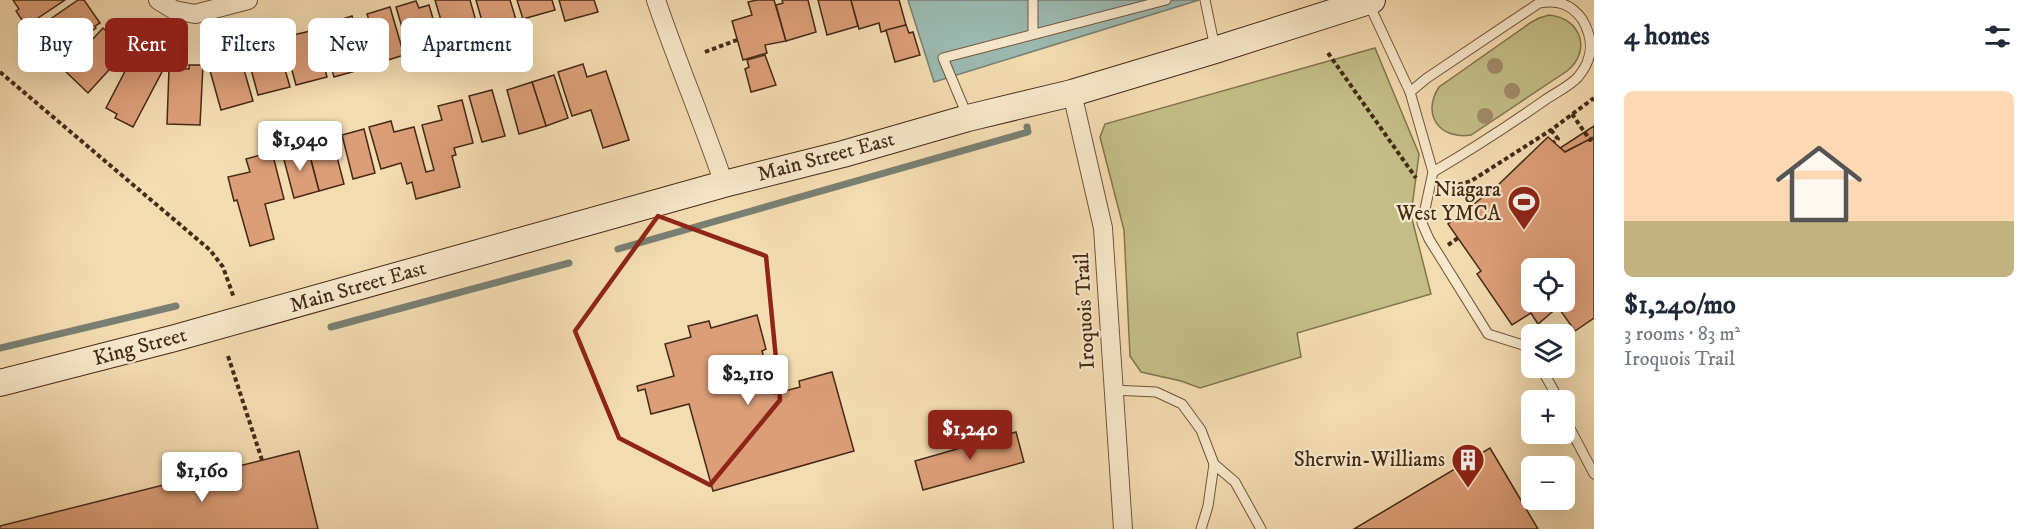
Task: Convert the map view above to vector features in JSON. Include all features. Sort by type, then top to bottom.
[{"type":"main road","name":"Main Street East","points":[[279,309],[724,184],[843,154],[968,118],[1072,93],[1370,1]]},
{"type":"main road","name":"King Street","points":[[0,383],[279,309]]},
{"type":"street","points":[[158,0],[174,10],[195,14],[248,0]]},
{"type":"street","points":[[656,0],[724,184]]},
{"type":"street","name":"Iroquois Trail","points":[[1072,93],[1103,228],[1123,529]]},
{"type":"lane","points":[[1033,34],[1034,0]]},
{"type":"lane","points":[[968,118],[944,58],[1166,0]]},
{"type":"lane","points":[[1205,0],[1215,50]]},
{"type":"lane","points":[[1410,92],[1427,78],[1539,3],[1555,0],[1576,11],[1589,29],[1593,45],[1589,59],[1578,77],[1487,141],[1433,172]]},
{"type":"lane","points":[[1370,1],[1410,92],[1433,172],[1422,223],[1429,239],[1488,334],[1521,344]]},
{"type":"lane","points":[[1112,390],[1156,392],[1182,404],[1201,430],[1214,464],[1235,482],[1261,529]]},
{"type":"lane","points":[[1575,438],[1594,474]]},
{"type":"lane","points":[[1201,529],[1208,506],[1214,464]]},
{"type":"path","points":[[705,52],[737,40]]},
{"type":"path","points":[[1328,53],[1418,181]]},
{"type":"path","points":[[0,72],[210,250],[223,267],[240,320]]},
{"type":"path","points":[[1441,189],[1471,182],[1551,130],[1594,98]]},
{"type":"path","points":[[1572,114],[1590,140],[1594,136]]},
{"type":"path","points":[[1551,130],[1558,139],[1554,142]]},
{"type":"path","points":[[228,356],[262,460]]},
{"type":"highlighted area","points":[[658,216],[766,256],[780,400],[710,485],[619,438],[575,331]]},
{"type":"shaded area","points":[[1549,15],[1560,17],[1575,29],[1581,45],[1575,63],[1567,71],[1471,135],[1450,134],[1443,129],[1433,116],[1432,107],[1439,87],[1530,23]]},
{"type":"shaded area","points":[[1375,48],[1419,154],[1411,215],[1431,294],[1297,333],[1301,357],[1200,388],[1141,372],[1130,356],[1124,230],[1100,137],[1105,124]]},
{"type":"water","points":[[908,0],[1199,0],[934,82]]},
{"type":"building","points":[[13,0],[65,0],[38,18],[21,18],[16,11],[19,9]]},
{"type":"building","points":[[78,0],[84,0],[100,23],[93,30],[93,18],[52,18]]},
{"type":"building","points":[[435,0],[470,0],[475,18],[440,18]]},
{"type":"building","points":[[476,0],[510,0],[515,18],[481,18]]},
{"type":"building","points":[[517,0],[552,0],[555,10],[523,18]]},
{"type":"building","points":[[559,0],[594,0],[598,12],[565,21]]},
{"type":"building","points":[[774,0],[786,41],[765,45],[767,53],[743,60],[732,21],[752,15],[748,2]]},
{"type":"building","points":[[782,0],[808,0],[816,32],[786,41],[776,5],[783,3]]},
{"type":"building","points":[[818,0],[851,0],[858,26],[827,35]]},
{"type":"building","points":[[851,0],[899,0],[906,25],[881,32],[879,23],[859,29]]},
{"type":"building","points":[[416,1],[419,8],[429,5],[433,18],[401,18],[401,24],[396,7]]},
{"type":"building","points":[[390,7],[401,45],[401,56],[389,60],[389,18],[368,18],[367,14]]},
{"type":"building","points":[[906,25],[909,33],[913,32],[920,55],[895,62],[886,30]]},
{"type":"building","points":[[103,28],[105,30],[105,72],[107,72],[88,93],[66,72],[93,72],[93,39]]},
{"type":"building","points":[[308,32],[308,72],[326,72],[327,77],[296,85],[292,72],[296,72],[296,34]]},
{"type":"building","points":[[765,55],[776,85],[751,92],[745,69],[749,67],[747,60]]},
{"type":"building","points":[[583,64],[587,77],[606,71],[629,140],[603,148],[591,110],[572,116],[558,72]]},
{"type":"building","points":[[189,65],[200,65],[200,72],[203,72],[200,125],[167,124],[169,72],[188,72]]},
{"type":"building","points":[[125,72],[162,72],[133,127],[115,118],[117,114],[106,108]]},
{"type":"building","points":[[210,72],[245,72],[253,101],[221,110]]},
{"type":"building","points":[[252,72],[286,72],[290,87],[258,95]]},
{"type":"building","points":[[333,72],[352,72],[334,77]]},
{"type":"building","points":[[554,75],[568,118],[546,126],[532,82]]},
{"type":"building","points":[[532,82],[546,126],[519,134],[507,90]]},
{"type":"building","points":[[492,90],[505,136],[482,142],[469,96]]},
{"type":"building","points":[[462,100],[473,143],[454,148],[456,155],[452,156],[460,187],[416,199],[412,182],[407,184],[401,163],[381,169],[369,127],[391,121],[394,132],[414,127],[426,172],[434,170],[422,125],[442,120],[438,106]]},
{"type":"building","points":[[1594,126],[1594,137],[1565,152],[1560,148]]},
{"type":"building","points":[[364,129],[375,173],[353,179],[342,135]]},
{"type":"building","name":"Niagara West YMCA","points":[[1548,137],[1565,152],[1594,137],[1594,318],[1575,331],[1575,324],[1570,324],[1562,312],[1575,312],[1575,258],[1521,258],[1521,312],[1552,312],[1538,324],[1531,313],[1512,325],[1477,274],[1481,271],[1448,224],[1497,186]]},
{"type":"building","points":[[332,138],[344,184],[319,191],[307,145]]},
{"type":"building","points":[[307,145],[319,191],[294,198],[282,152]]},
{"type":"building","points":[[272,152],[284,199],[265,204],[274,239],[250,246],[228,177],[250,172],[246,159]]},
{"type":"building","points":[[757,315],[766,349],[762,351],[774,394],[800,387],[799,381],[832,372],[854,451],[713,491],[689,404],[651,414],[645,389],[638,391],[637,386],[674,376],[665,344],[691,337],[688,326],[709,321],[711,328]]},
{"type":"building","points":[[1016,432],[1024,462],[923,490],[915,461]]},
{"type":"building","name":"Sherwin-Williams","points":[[1490,448],[1521,500],[1521,510],[1527,510],[1538,529],[1354,529]]},
{"type":"building","points":[[299,451],[318,529],[0,529],[0,526]]},
{"type":"waterway","points":[[618,249],[1028,132],[1027,127]]},
{"type":"waterway","points":[[331,327],[569,263]]},
{"type":"waterway","points":[[0,348],[176,306]]},
{"type":"place","name":"Niagara West YMCA","points":[[1524,231]]},
{"type":"place","name":"Sherwin-Williams","points":[[1468,489]]}]
